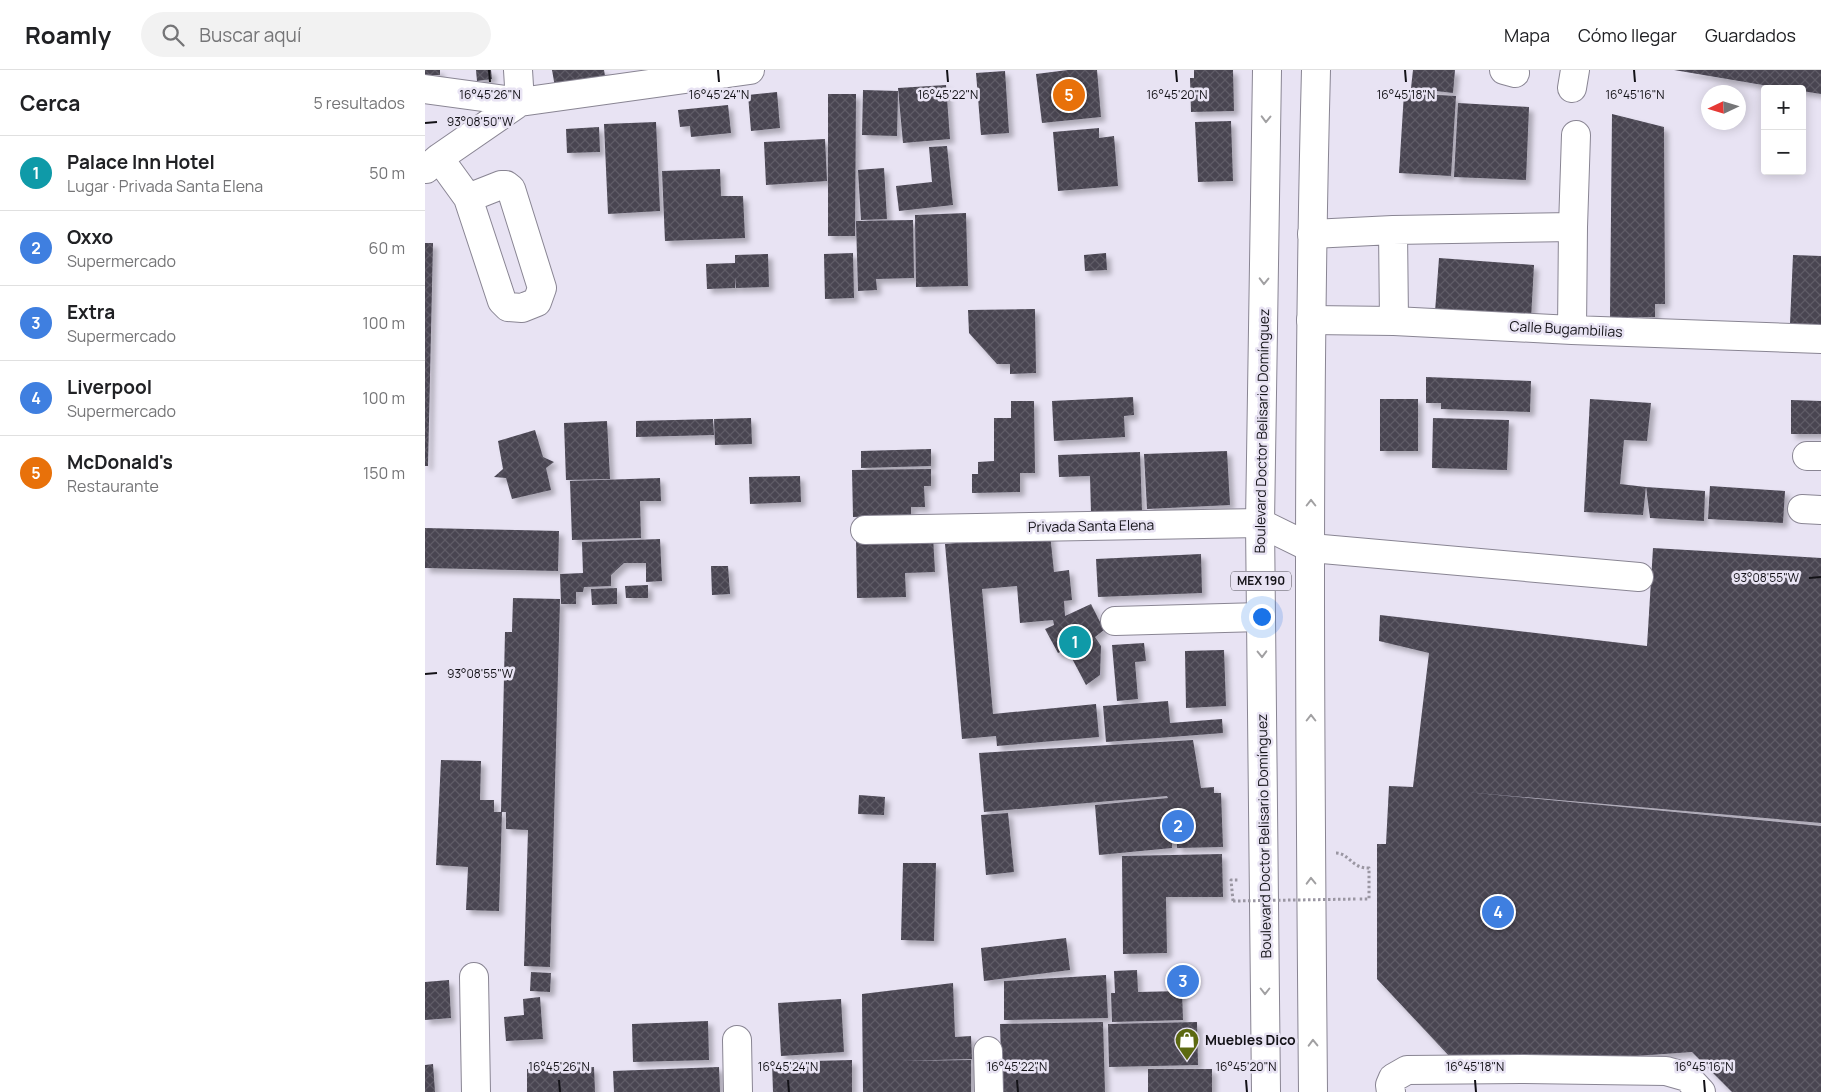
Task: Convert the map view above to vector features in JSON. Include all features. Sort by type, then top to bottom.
[{"type":"main road","points":[[518,70],[520,102]]},
{"type":"main road","points":[[425,89],[520,102],[750,70]]},
{"type":"main road","name":"Boulevard Doctor Belisario Domínguez","points":[[1266,1092],[1260,522],[1267,70]]},
{"type":"main road","name":"MEX 190","points":[[1313,1092],[1311,320],[1316,70]]},
{"type":"main road","points":[[468,198],[432,164],[520,102]]},
{"type":"main road","points":[[1572,330],[1576,136]]},
{"type":"main road","points":[[1312,234],[1393,230],[1573,228]]},
{"type":"main road","points":[[1393,230],[1394,320]]},
{"type":"main road","name":"Calle Bugambilias","points":[[1311,320],[1394,320],[1572,330],[1821,339]]},
{"type":"main road","name":"Privada Santa Elena","points":[[865,530],[1260,522],[1311,548]]},
{"type":"main road","points":[[1311,548],[1639,578]]},
{"type":"main road","points":[[1115,621],[1261,617]]},
{"type":"main road","points":[[474,977],[475,1092]]},
{"type":"main road","points":[[737,1040],[739,1092]]},
{"type":"main road","points":[[988,1051],[989,1092]]},
{"type":"main road","points":[[1391,1092],[1390,1085],[1393,1078],[1407,1070],[1522,1080],[1666,1071],[1687,1077],[1701,1092]]},
{"type":"path","points":[[1231,880],[1233,901],[1369,899],[1369,868],[1361,868],[1341,853],[1311,853]]},
{"type":"building","points":[[425,70],[440,70],[440,75],[425,75]]},
{"type":"building","points":[[476,70],[491,70],[492,79],[477,81]]},
{"type":"building","points":[[552,70],[604,70],[606,82],[555,87]]},
{"type":"building","points":[[1068,70],[1097,70],[1101,117],[1042,123],[1036,74]]},
{"type":"building","points":[[1194,70],[1233,70],[1234,111],[1191,112],[1190,78],[1194,78]]},
{"type":"building","points":[[1413,70],[1455,70],[1453,93],[1411,88]]},
{"type":"building","points":[[1674,70],[1821,70],[1821,94],[1806,92],[1806,85],[1763,85]]},
{"type":"building","points":[[1005,71],[1009,133],[981,135],[976,73]]},
{"type":"building","points":[[946,85],[950,139],[903,143],[898,88]]},
{"type":"building","points":[[863,90],[898,91],[897,136],[862,135]]},
{"type":"building","points":[[777,92],[780,128],[751,131],[748,95]]},
{"type":"building","points":[[1404,93],[1456,96],[1451,176],[1399,173]]},
{"type":"building","points":[[828,94],[856,94],[855,236],[828,236]]},
{"type":"building","points":[[1458,103],[1529,107],[1526,180],[1454,177]]},
{"type":"building","points":[[728,105],[731,133],[691,137],[690,126],[680,127],[678,110]]},
{"type":"building","points":[[1612,114],[1664,127],[1665,304],[1655,304],[1655,317],[1610,317]]},
{"type":"building","points":[[1231,121],[1233,181],[1198,182],[1195,122]]},
{"type":"building","points":[[656,122],[660,211],[608,214],[604,124]]},
{"type":"building","points":[[599,127],[600,152],[567,153],[566,129]]},
{"type":"building","points":[[1099,128],[1099,138],[1114,136],[1118,186],[1058,191],[1053,132]]},
{"type":"building","points":[[825,139],[827,181],[766,185],[764,142]]},
{"type":"building","points":[[947,146],[953,205],[899,211],[896,186],[932,182],[929,147]]},
{"type":"building","points":[[884,168],[887,219],[861,220],[858,170]]},
{"type":"building","points":[[720,169],[721,196],[743,196],[745,238],[665,241],[662,171]]},
{"type":"building","points":[[966,213],[968,286],[916,287],[915,215]]},
{"type":"building","points":[[913,220],[914,278],[876,279],[877,290],[858,291],[856,221]]},
{"type":"building","points":[[425,243],[433,243],[428,466],[425,466]]},
{"type":"building","points":[[853,253],[854,298],[825,299],[824,254]]},
{"type":"building","points":[[1106,253],[1107,270],[1085,271],[1084,255]]},
{"type":"building","points":[[768,254],[769,287],[736,288],[735,277],[735,288],[707,289],[706,264],[735,263],[735,255]]},
{"type":"building","points":[[1793,255],[1821,256],[1821,325],[1790,324]]},
{"type":"building","points":[[1439,258],[1534,265],[1531,319],[1435,312]]},
{"type":"building","points":[[1035,309],[1036,373],[1010,374],[1010,364],[997,364],[969,333],[968,310]]},
{"type":"building","points":[[1426,377],[1531,381],[1530,412],[1441,409],[1441,403],[1426,403]]},
{"type":"building","points":[[1133,397],[1134,415],[1124,416],[1125,437],[1054,441],[1052,401]]},
{"type":"building","points":[[1380,399],[1418,399],[1418,451],[1380,451]]},
{"type":"building","points":[[1590,399],[1651,403],[1647,441],[1624,440],[1620,484],[1646,487],[1643,515],[1584,512]]},
{"type":"building","points":[[1791,400],[1821,401],[1821,434],[1791,434]]},
{"type":"building","points":[[1011,401],[1034,401],[1035,473],[1020,473],[1020,492],[972,493],[972,474],[978,474],[978,462],[994,461],[994,418],[1011,418]]},
{"type":"building","points":[[751,418],[752,444],[715,445],[714,419]]},
{"type":"building","points":[[1433,418],[1509,420],[1507,470],[1432,468]]},
{"type":"building","points":[[713,419],[714,435],[636,437],[636,421]]},
{"type":"building","points":[[607,421],[610,479],[566,480],[564,423]]},
{"type":"building","points":[[535,430],[543,457],[554,462],[546,468],[551,490],[512,499],[506,478],[494,477],[503,469],[498,441]]},
{"type":"building","points":[[931,449],[931,466],[861,468],[861,451]]},
{"type":"building","points":[[1227,451],[1230,505],[1147,509],[1144,454]]},
{"type":"building","points":[[1140,452],[1142,511],[1091,513],[1090,476],[1059,477],[1058,455]]},
{"type":"building","points":[[931,469],[931,486],[924,486],[925,507],[911,507],[911,515],[853,517],[852,470]]},
{"type":"building","points":[[800,476],[801,502],[750,504],[749,477]]},
{"type":"building","points":[[660,478],[661,501],[640,501],[641,538],[572,540],[570,481]]},
{"type":"building","points":[[1710,486],[1785,491],[1783,523],[1708,519]]},
{"type":"building","points":[[1646,487],[1705,491],[1704,521],[1650,518]]},
{"type":"building","points":[[425,528],[559,531],[558,571],[425,568]]},
{"type":"building","points":[[1050,534],[1054,572],[1069,570],[1072,600],[1064,601],[1065,616],[1091,604],[1104,630],[1095,637],[1101,646],[1100,675],[1086,685],[1067,649],[1058,653],[1045,629],[1054,625],[1053,620],[1020,623],[1017,586],[982,589],[993,714],[1096,704],[1099,737],[997,746],[996,736],[962,739],[945,544]]},
{"type":"building","points":[[933,536],[935,572],[905,573],[906,597],[857,598],[856,538]]},
{"type":"building","points":[[660,539],[662,581],[646,582],[646,563],[624,563],[611,575],[611,586],[584,587],[583,592],[576,592],[576,604],[561,604],[560,574],[583,573],[582,542]]},
{"type":"building","points":[[1653,548],[1821,558],[1821,823],[1466,792],[1821,826],[1821,1092],[1732,1092],[1692,1052],[1621,1057],[1451,1058],[1377,979],[1377,844],[1386,844],[1389,786],[1413,787],[1429,653],[1379,641],[1380,615],[1647,646]]},
{"type":"building","points":[[1201,554],[1202,593],[1098,597],[1096,559]]},
{"type":"building","points":[[711,566],[728,566],[730,594],[712,595]]},
{"type":"building","points":[[648,585],[648,598],[626,598],[625,586]]},
{"type":"building","points":[[617,588],[617,604],[592,605],[591,589]]},
{"type":"building","points":[[513,598],[560,599],[550,967],[524,966],[528,830],[506,829],[506,812],[501,812],[505,632],[512,632]]},
{"type":"building","points":[[1144,643],[1146,661],[1135,662],[1138,699],[1117,701],[1112,645]]},
{"type":"building","points":[[1224,650],[1226,706],[1186,708],[1185,651]]},
{"type":"building","points":[[1168,701],[1170,723],[1222,719],[1223,733],[1106,742],[1103,706]]},
{"type":"building","points":[[1193,740],[1201,788],[1214,787],[1214,793],[1221,793],[1223,847],[1177,848],[1177,843],[1172,843],[1172,848],[1099,855],[1095,805],[1168,798],[1167,796],[984,812],[979,753]]},
{"type":"building","points":[[441,760],[481,761],[480,800],[494,800],[494,812],[502,812],[499,911],[466,910],[468,867],[436,865]]},
{"type":"building","points":[[859,795],[885,797],[884,815],[858,814]]},
{"type":"building","points":[[1008,813],[1014,872],[986,875],[981,815]]},
{"type":"building","points":[[1222,854],[1223,897],[1166,897],[1167,953],[1123,954],[1122,856]]},
{"type":"building","points":[[903,863],[936,863],[934,941],[901,940]]},
{"type":"building","points":[[1066,938],[1070,970],[984,981],[981,948]]},
{"type":"building","points":[[1137,970],[1138,992],[1182,991],[1183,1020],[1112,1022],[1111,993],[1115,993],[1114,971]]},
{"type":"building","points":[[531,972],[551,973],[550,992],[530,991]]},
{"type":"building","points":[[1106,975],[1108,1018],[1004,1020],[1004,981]]},
{"type":"building","points":[[449,980],[451,1018],[425,1020],[425,982]]},
{"type":"building","points":[[953,983],[955,1037],[971,1036],[972,1059],[900,1061],[971,1060],[971,1092],[863,1092],[862,994]]},
{"type":"building","points":[[540,997],[543,1039],[506,1041],[504,1017],[524,1015],[523,999]]},
{"type":"building","points":[[841,999],[844,1052],[781,1056],[778,1003]]},
{"type":"building","points":[[708,1021],[709,1060],[633,1062],[632,1024]]},
{"type":"building","points":[[1103,1022],[1105,1092],[1002,1092],[1000,1024]]},
{"type":"building","points":[[1197,1022],[1198,1065],[1109,1067],[1108,1024]]},
{"type":"building","points":[[852,1060],[852,1092],[773,1092],[772,1062]]},
{"type":"building","points":[[433,1064],[435,1092],[425,1092],[425,1065]]},
{"type":"building","points":[[594,1067],[595,1092],[527,1092],[527,1069]]},
{"type":"building","points":[[719,1067],[720,1092],[614,1092],[613,1071]]},
{"type":"building","points":[[1148,1069],[1212,1069],[1212,1092],[1148,1092]]},
{"type":"place","name":"McDonald's","points":[[1069,95]]},
{"type":"place","name":"Palace Inn Hotel","points":[[1075,642]]},
{"type":"place","name":"Oxxo","points":[[1178,826]]},
{"type":"place","name":"Liverpool","points":[[1498,912]]},
{"type":"place","name":"Extra","points":[[1183,981]]},
{"type":"place","name":"Muebles Dico","points":[[1187,1061]]}]
